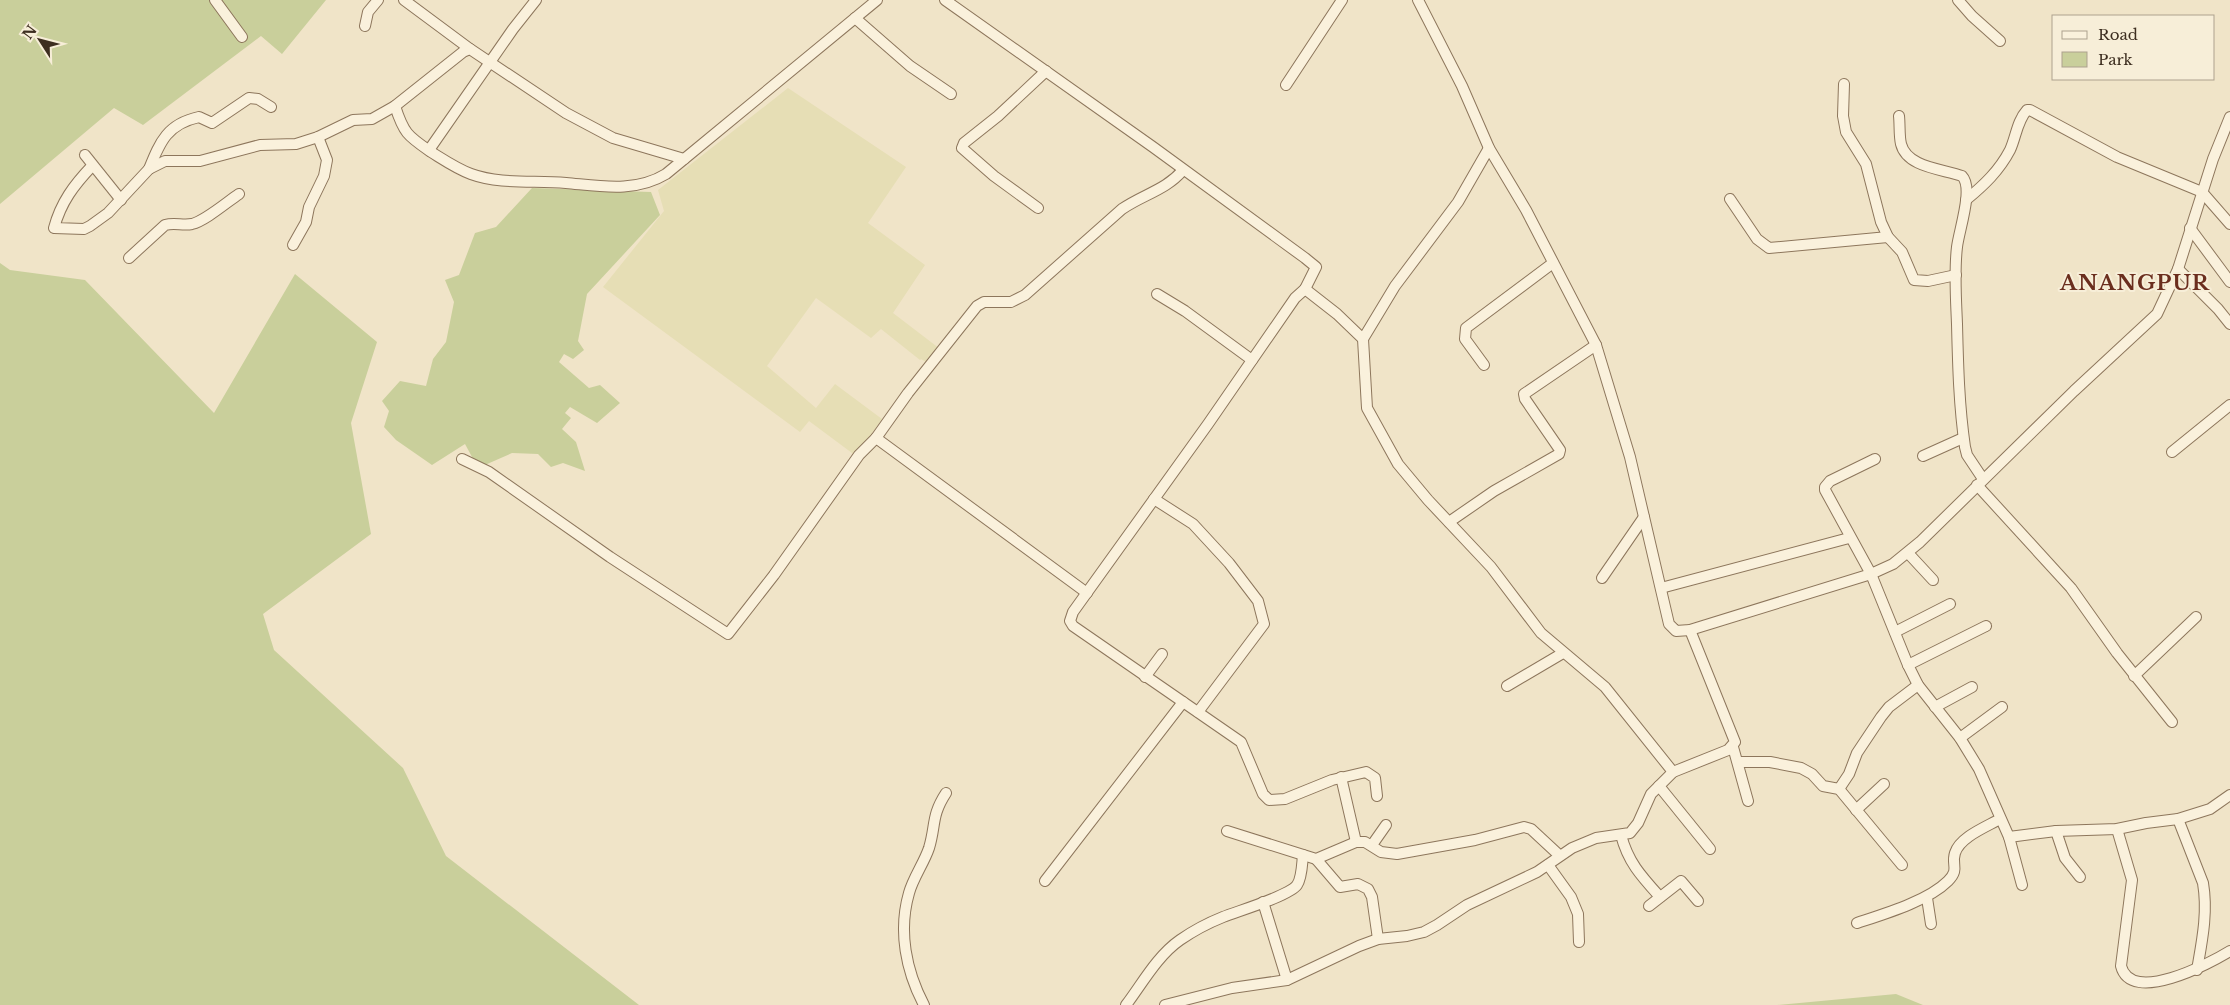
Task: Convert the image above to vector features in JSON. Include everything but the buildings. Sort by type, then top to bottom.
[{"type":"street","points":[[215,0],[242,37]]},
{"type":"street","points":[[365,26],[368,12],[378,0]]},
{"type":"street","points":[[404,0],[470,49],[566,113],[613,138],[684,159]]},
{"type":"street","points":[[429,150],[490,61],[536,0]]},
{"type":"street","points":[[395,106],[404,131],[429,150],[455,166],[477,176],[596,187],[620,187],[655,180],[684,159],[877,0]]},
{"type":"street","points":[[946,0],[1046,70],[1314,265],[1315,273],[1305,289],[1300,291],[1295,298],[1073,612],[1070,621],[1073,626],[1241,742],[1263,794],[1269,800],[1285,799],[1341,777],[1370,773],[1375,778],[1377,796]]},
{"type":"street","points":[[1286,85],[1342,0]]},
{"type":"street","points":[[1418,0],[1462,86],[1490,148],[1523,204],[1596,345],[1630,457],[1669,624],[1673,629],[1680,632],[1871,574],[1893,564],[1908,553],[2095,371],[2150,323],[2162,306],[2178,269],[2202,192],[2230,117]]},
{"type":"street","points":[[1958,0],[1972,16],[2000,41]]},
{"type":"street","points":[[856,18],[910,66],[951,94]]},
{"type":"street","points":[[149,169],[169,160],[207,160],[260,145],[296,144],[318,137],[347,122],[372,119],[395,106],[463,52],[470,49]]},
{"type":"street","points":[[1038,208],[994,176],[962,148],[964,143],[998,116],[1046,70]]},
{"type":"street","points":[[1844,84],[1844,125],[1849,139],[1868,170],[1881,222],[1888,237],[1902,252],[1914,280],[1928,281],[1956,276]]},
{"type":"street","points":[[92,166],[71,190],[62,204],[54,228],[84,229],[108,213],[149,169],[160,143],[170,130],[198,117],[212,122],[249,98],[258,99],[271,107]]},
{"type":"street","points":[[1966,200],[1999,169],[2011,147],[2023,116],[2027,110],[2030,110],[2117,158],[2202,192],[2230,224]]},
{"type":"street","points":[[1900,116],[1901,144],[1905,152],[1924,166],[1962,176],[1967,184],[1966,200],[1957,246],[1956,276],[1958,381],[1963,438],[1967,455],[1980,482],[2071,588],[2134,676],[2172,722]]},
{"type":"street","points":[[293,245],[306,222],[309,207],[324,176],[327,160],[318,137]]},
{"type":"street","points":[[1490,148],[1458,202],[1392,291],[1363,339],[1367,408],[1398,464],[1428,500],[1491,567],[1530,620],[1563,654],[1604,687],[1673,772]]},
{"type":"street","points":[[84,156],[121,200]]},
{"type":"street","points":[[462,459],[488,472],[610,557],[728,634],[774,575],[859,455],[876,438],[908,393],[976,306],[984,302],[1011,302],[1025,295],[1122,209],[1139,198],[1166,187],[1183,170]]},
{"type":"street","points":[[129,258],[165,225],[197,222],[239,194]]},
{"type":"street","points":[[1730,199],[1757,239],[1769,248],[1888,237]]},
{"type":"street","points":[[2190,228],[2230,282]]},
{"type":"street","points":[[1484,365],[1465,339],[1466,328],[1552,263]]},
{"type":"street","points":[[2178,269],[2218,309],[2230,324]]},
{"type":"street","points":[[1305,289],[1337,314],[1363,339]]},
{"type":"street","points":[[1157,294],[1185,311],[1252,360]]},
{"type":"street","points":[[1450,522],[1494,491],[1559,454],[1559,449],[1525,399],[1524,394],[1596,345]]},
{"type":"street","points":[[2172,452],[2230,405]]},
{"type":"street","points":[[876,438],[1087,593]]},
{"type":"street","points":[[1923,456],[1963,438]]},
{"type":"street","points":[[1875,459],[1836,477],[1825,487],[1850,538],[1871,574],[1918,685],[1960,738],[1979,768],[2008,837],[2022,885]]},
{"type":"street","points":[[1154,499],[1193,524],[1229,563],[1258,601],[1264,624],[1198,712]]},
{"type":"street","points":[[1602,578],[1644,517]]},
{"type":"street","points":[[1661,588],[1850,538]]},
{"type":"street","points":[[1908,553],[1933,580]]},
{"type":"street","points":[[1895,632],[1950,604]]},
{"type":"street","points":[[2134,676],[2196,617]]},
{"type":"street","points":[[1908,665],[1986,626]]},
{"type":"street","points":[[1690,630],[1735,737],[1733,747],[1739,762],[1748,801]]},
{"type":"street","points":[[1146,677],[1162,654]]},
{"type":"street","points":[[1508,686],[1563,654]]},
{"type":"street","points":[[1840,789],[1849,774],[1857,753],[1881,717],[1918,685]]},
{"type":"street","points":[[1935,708],[1972,687]]},
{"type":"street","points":[[1045,881],[1183,702]]},
{"type":"street","points":[[1960,738],[2002,707]]},
{"type":"street","points":[[1165,1005],[1232,988],[1287,980],[1378,939],[1424,932],[1467,904],[1530,876],[1548,865],[1559,855],[1596,838],[1630,832],[1634,828],[1646,803],[1673,772],[1733,747]]},
{"type":"street","points":[[1739,762],[1770,762],[1801,768],[1812,774],[1823,786],[1840,789],[1902,865]]},
{"type":"street","points":[[1341,777],[1356,842]]},
{"type":"street","points":[[1856,810],[1884,784]]},
{"type":"street","points":[[1659,786],[1710,850]]},
{"type":"street","points":[[924,1005],[909,970],[904,933],[905,913],[909,892],[928,849],[935,814],[946,793]]},
{"type":"street","points":[[2008,837],[2056,831],[2117,830],[2146,823],[2178,819],[2210,809],[2230,794]]},
{"type":"street","points":[[1857,923],[1926,898],[1952,876],[1956,869],[1955,853],[1959,846],[1971,835],[2000,819]]},
{"type":"street","points":[[2178,819],[2203,883],[2205,893],[2205,918],[2197,970]]},
{"type":"street","points":[[1372,845],[1386,825]]},
{"type":"street","points":[[1316,859],[1356,842],[1365,842],[1388,854],[1406,853],[1475,840],[1524,826],[1532,829],[1559,855]]},
{"type":"street","points":[[2117,830],[2132,880],[2121,966],[2123,974],[2132,982],[2152,984],[2183,977],[2230,951]]},
{"type":"street","points":[[1227,831],[1316,859],[1340,887],[1358,884],[1368,888],[1372,897],[1378,939]]},
{"type":"street","points":[[2056,831],[2065,858],[2080,877]]},
{"type":"street","points":[[1621,835],[1626,854],[1639,873],[1660,897]]},
{"type":"street","points":[[1126,1005],[1164,955],[1179,941],[1197,929],[1223,917],[1290,891],[1298,884],[1303,855]]},
{"type":"street","points":[[1548,865],[1571,897],[1578,914],[1579,942]]},
{"type":"street","points":[[1649,906],[1681,881],[1698,901]]},
{"type":"street","points":[[1926,898],[1931,924]]},
{"type":"street","points":[[1263,902],[1287,980]]},
{"type":"shaded area","points":[[788,88],[906,167],[868,223],[925,265],[893,313],[944,352],[926,362],[920,360],[881,329],[871,338],[816,298],[767,366],[816,408],[835,384],[882,419],[856,456],[809,421],[800,432],[603,287],[664,211],[658,190]]},
{"type":"green space","points":[[0,0],[326,0],[282,54],[261,36],[143,125],[114,108],[0,204]]},
{"type":"green space","points":[[532,188],[651,192],[660,215],[587,294],[578,341],[584,350],[573,359],[564,354],[559,362],[589,388],[600,385],[620,403],[597,423],[570,407],[565,413],[571,418],[562,429],[576,442],[585,471],[563,463],[551,467],[538,454],[512,453],[478,468],[465,444],[432,465],[396,440],[384,427],[389,411],[382,401],[400,381],[426,386],[433,359],[446,342],[454,302],[445,280],[459,275],[475,233],[496,227]]},
{"type":"green space","points":[[0,263],[10,270],[85,280],[214,413],[295,274],[377,342],[351,423],[371,534],[263,614],[274,650],[403,768],[446,856],[639,1005],[0,1005]]},
{"type":"green space","points":[[1896,994],[1923,1005],[1777,1005]]},
{"type":"district","name":"ANANGPUR","points":[[2135,283]]}]
